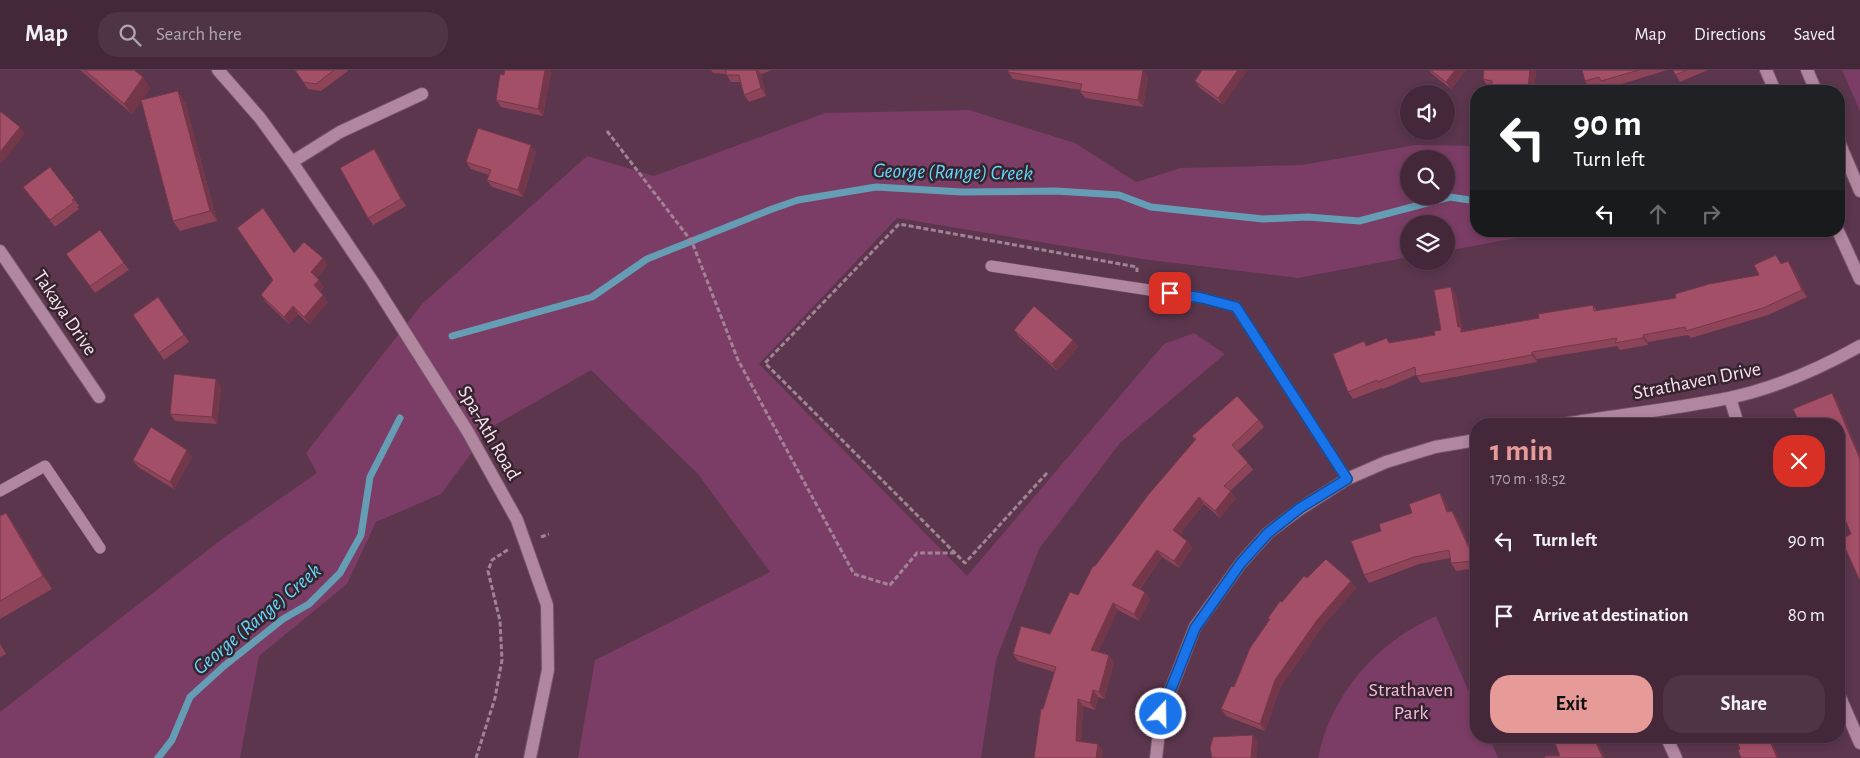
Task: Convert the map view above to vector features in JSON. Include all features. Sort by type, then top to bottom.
[{"type":"street","name":"Spa-Ath Road","points":[[218,70],[260,118],[373,282],[468,432],[517,520],[548,604],[548,670],[530,758]]},
{"type":"street","points":[[1766,70],[1772,85]]},
{"type":"street","points":[[1807,70],[1813,85]]},
{"type":"street","points":[[292,162],[340,132],[422,94]]},
{"type":"street","points":[[1845,156],[1860,191]]},
{"type":"street","points":[[1841,237],[1860,279]]},
{"type":"street","name":"Takaya Drive","points":[[0,251],[99,397]]},
{"type":"street","name":"Strathaven Drive","points":[[1603,418],[1730,398],[1771,386],[1821,367],[1860,346]]},
{"type":"street","points":[[1730,398],[1736,418]]},
{"type":"street","points":[[1156,758],[1161,714],[1195,628],[1241,563],[1268,533],[1300,508],[1347,479],[1394,459],[1435,447],[1470,441]]},
{"type":"street","points":[[1845,709],[1860,744]]},
{"type":"street","points":[[1669,743],[1676,758]]},
{"type":"lane","points":[[991,266],[1202,298],[1236,307],[1347,479]]},
{"type":"lane","points":[[0,491],[45,466],[100,548]]},
{"type":"path","points":[[607,131],[692,242],[738,360],[854,574],[890,585],[917,553],[956,554]]},
{"type":"path","points":[[1048,473],[965,563],[765,363],[899,224],[1137,266],[1137,288]]},
{"type":"path","points":[[476,758],[495,698],[502,660],[500,621],[488,571],[492,560],[505,551]]},
{"type":"green space","points":[[1842,70],[1860,70],[1860,111]]},
{"type":"green space","points":[[969,110],[1075,143],[1136,182],[1181,168],[1302,165],[1416,145],[1470,146],[1470,237],[1522,237],[1455,249],[1455,215],[1400,215],[1400,259],[1298,278],[1142,259],[897,218],[759,364],[967,576],[1164,344],[1194,333],[1225,354],[1120,443],[1039,549],[996,660],[981,758],[578,758],[595,660],[770,572],[698,474],[591,370],[490,428],[441,494],[376,522],[347,584],[259,656],[240,758],[0,758],[0,712],[222,539],[317,473],[306,453],[422,304],[587,156],[654,176],[825,113]]},
{"type":"green space","name":"Strathaven Park","points":[[1436,616],[1470,694],[1470,743],[1492,743],[1498,758],[1318,758],[1324,735],[1345,692],[1376,655],[1394,640]]},
{"type":"building","points":[[85,70],[134,70],[143,77],[124,104]]},
{"type":"building","points":[[295,70],[334,70],[316,84],[303,82]]},
{"type":"building","points":[[505,70],[545,70],[538,109],[496,100],[500,74],[504,75]]},
{"type":"building","points":[[726,70],[756,70],[761,88],[744,95],[739,75],[726,75]]},
{"type":"building","points":[[1008,70],[1143,70],[1138,100],[1080,91],[1082,84],[1008,72]]},
{"type":"building","points":[[1202,70],[1238,70],[1218,98],[1195,81]]},
{"type":"building","points":[[1430,70],[1455,70],[1446,82]]},
{"type":"building","points":[[1484,70],[1530,70],[1528,85],[1491,85],[1492,81],[1483,79]]},
{"type":"building","points":[[1582,70],[1639,70],[1601,81],[1599,77],[1585,81]]},
{"type":"building","points":[[1673,70],[1687,70],[1675,75]]},
{"type":"building","points":[[178,91],[210,211],[173,221],[141,100]]},
{"type":"building","points":[[0,111],[20,127],[0,152]]},
{"type":"building","points":[[478,128],[531,145],[518,190],[487,180],[491,170],[466,162]]},
{"type":"building","points":[[374,149],[401,199],[368,218],[340,168]]},
{"type":"building","points":[[50,167],[74,198],[72,200],[74,202],[50,220],[23,187]]},
{"type":"building","points":[[263,208],[294,253],[304,242],[323,258],[311,272],[319,280],[314,285],[323,295],[304,317],[293,306],[284,317],[261,295],[273,280],[237,228]]},
{"type":"building","points":[[100,230],[124,263],[90,286],[66,254]]},
{"type":"building","points":[[1776,255],[1781,264],[1788,261],[1802,290],[1763,308],[1686,331],[1685,327],[1643,335],[1643,338],[1615,343],[1617,338],[1532,352],[1532,355],[1416,376],[1415,367],[1348,392],[1333,354],[1364,341],[1366,346],[1387,338],[1389,343],[1435,335],[1434,331],[1441,330],[1434,290],[1451,287],[1458,327],[1461,327],[1461,332],[1539,318],[1538,314],[1593,305],[1594,311],[1676,298],[1675,294],[1709,284],[1759,275],[1754,265]]},
{"type":"building","points":[[158,297],[184,335],[159,353],[133,315]]},
{"type":"building","points":[[1034,306],[1073,340],[1052,364],[1014,330]]},
{"type":"building","points":[[174,374],[216,379],[212,417],[170,414]]},
{"type":"building","points":[[1832,393],[1843,418],[1797,418],[1793,409]]},
{"type":"building","points":[[1237,396],[1259,420],[1232,445],[1248,463],[1224,486],[1231,491],[1215,511],[1199,497],[1173,530],[1187,541],[1174,561],[1157,550],[1132,585],[1145,592],[1134,614],[1113,603],[1091,650],[1109,655],[1099,692],[1093,690],[1090,703],[1078,699],[1076,741],[1098,744],[1096,758],[1034,758],[1041,709],[1043,709],[1056,667],[1013,654],[1021,626],[1050,634],[1070,592],[1078,595],[1093,566],[1095,566],[1148,495],[1196,439],[1192,436]]},
{"type":"building","points":[[1845,424],[1860,459],[1860,581],[1845,548],[1845,537],[1851,534],[1845,520]]},
{"type":"building","points":[[151,427],[187,450],[170,482],[133,460]]},
{"type":"building","points":[[1440,493],[1447,512],[1452,511],[1470,550],[1470,561],[1451,563],[1449,550],[1414,557],[1364,575],[1351,541],[1381,531],[1379,524],[1412,513],[1409,504]]},
{"type":"building","points":[[6,513],[43,576],[0,601],[0,516]]},
{"type":"building","points":[[1326,559],[1351,581],[1317,620],[1275,680],[1260,724],[1221,709],[1231,686],[1234,687],[1250,648],[1270,619],[1268,618],[1280,601],[1282,602],[1304,576],[1307,578]]},
{"type":"building","points":[[1253,735],[1251,758],[1212,758],[1210,748],[1213,737]]},
{"type":"building","points":[[1555,743],[1596,743],[1603,758],[1545,758],[1545,756],[1560,756]]},
{"type":"building","points":[[1738,743],[1771,743],[1777,758],[1741,758],[1738,750],[1740,749]]},
{"type":"waterway","name":"George (Range) Creek","points":[[452,336],[592,297],[647,259],[772,209],[798,200],[876,187],[962,192],[1056,191],[1119,195],[1151,207],[1263,219],[1308,217],[1359,221],[1450,197],[1470,200]]},
{"type":"waterway","name":"George (Range) Creek","points":[[158,758],[172,740],[190,697],[224,666],[283,619],[309,604],[340,573],[361,535],[370,477],[400,418]]},
{"type":"route","points":[[1161,714],[1195,628],[1241,563],[1268,533],[1300,508],[1347,479],[1236,307],[1202,298],[1170,293]]}]
